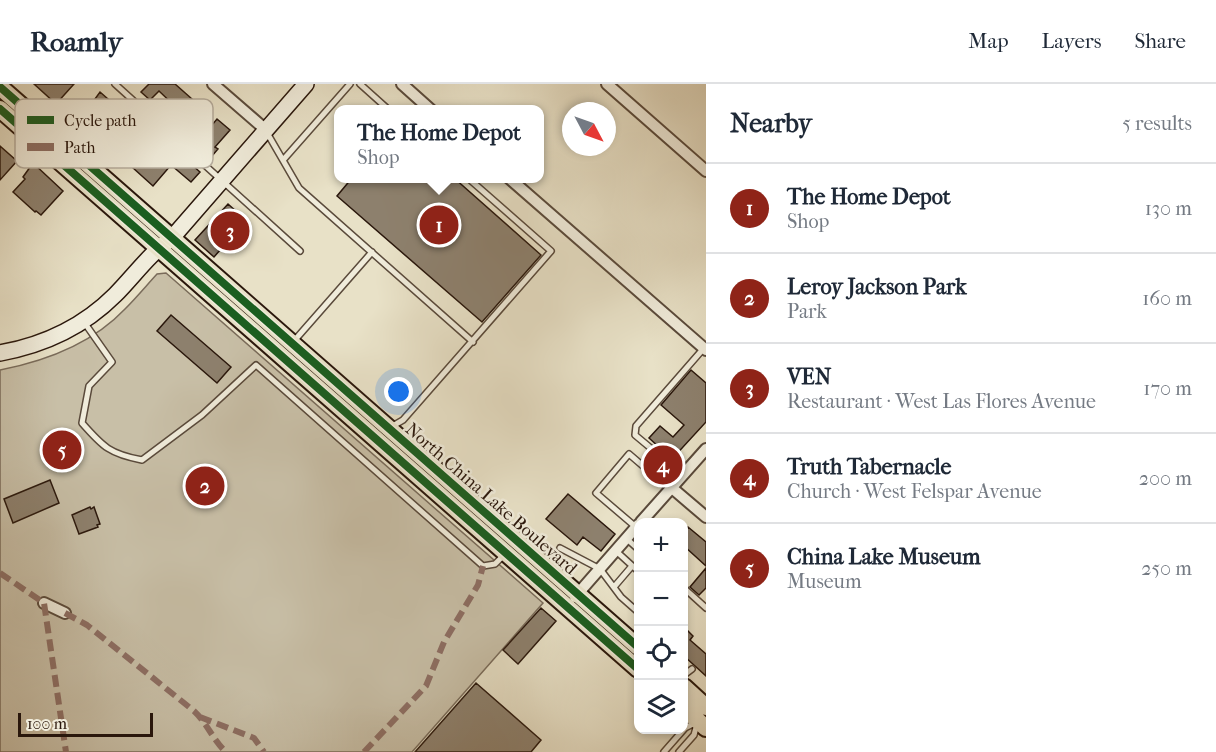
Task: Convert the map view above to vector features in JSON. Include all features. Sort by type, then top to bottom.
[{"type":"main road","points":[[0,353],[38,344],[61,334],[83,321],[115,295],[222,180],[306,84]]},
{"type":"main road","name":"North China Lake Boulevard","points":[[0,87],[15,101]]},
{"type":"main road","name":"North China Lake Boulevard","points":[[0,109],[15,121]]},
{"type":"main road","name":"North China Lake Boulevard","points":[[72,168],[292,344],[389,429],[573,601],[634,664]]},
{"type":"main road","name":"North China Lake Boulevard","points":[[85,168],[320,389],[506,553],[634,641]]},
{"type":"main road","points":[[320,389],[343,399],[379,431],[385,432],[389,429]]},
{"type":"main road","points":[[688,694],[703,718]]},
{"type":"main road","points":[[688,710],[703,718]]},
{"type":"street","points":[[213,84],[266,130]]},
{"type":"street","points":[[402,84],[425,105]]},
{"type":"street","points":[[608,84],[706,171]]},
{"type":"street","points":[[515,183],[705,349]]},
{"type":"street","points":[[645,518],[706,449]]},
{"type":"street","points":[[672,488],[706,517]]},
{"type":"street","points":[[573,601],[634,531]]},
{"type":"street","points":[[44,603],[65,614]]},
{"type":"lane","points":[[115,84],[132,99]]},
{"type":"lane","points":[[284,159],[350,84]]},
{"type":"lane","points":[[360,84],[383,105]]},
{"type":"lane","points":[[266,130],[299,188],[473,342]]},
{"type":"lane","points":[[209,168],[230,190],[300,251]]},
{"type":"lane","points":[[389,429],[403,420],[551,251],[474,183]]},
{"type":"lane","points":[[292,344],[372,252]]},
{"type":"lane","points":[[83,321],[112,362],[89,386],[82,423],[97,441],[119,456],[142,460],[202,415],[256,365],[483,566],[495,564],[506,553]]},
{"type":"lane","points":[[683,475],[636,435],[636,426],[705,349]]},
{"type":"lane","points":[[634,521],[596,493],[629,454],[664,484],[672,488]]},
{"type":"lane","points":[[627,539],[634,545]]},
{"type":"lane","points":[[560,548],[600,569],[621,597],[634,608]]},
{"type":"lane","points":[[614,587],[632,566],[616,551]]},
{"type":"lane","points":[[688,592],[706,608]]},
{"type":"lane","points":[[688,672],[692,669]]},
{"type":"lane","points":[[664,752],[685,728],[703,718]]},
{"type":"lane","points":[[679,752],[694,735],[703,718]]},
{"type":"shaded area","points":[[166,273],[543,603],[412,752],[0,752],[0,370],[34,362],[83,341],[112,321],[157,274]]},
{"type":"building","points":[[34,84],[74,84],[60,99],[50,99]]},
{"type":"building","points":[[149,84],[175,84],[192,99],[167,99],[159,91],[149,99],[141,92]]},
{"type":"building","points":[[100,92],[108,99],[95,99]]},
{"type":"building","points":[[217,119],[230,130],[215,147],[218,149],[213,155],[213,124]]},
{"type":"building","points":[[0,146],[15,159],[15,163],[0,180]]},
{"type":"building","points":[[29,168],[38,168],[63,191],[41,215],[13,192],[25,179],[23,177]]},
{"type":"building","points":[[133,168],[168,168],[153,186]]},
{"type":"building","points":[[175,168],[195,168],[200,172],[191,182]]},
{"type":"building","points":[[348,183],[460,183],[541,255],[482,322],[337,196]]},
{"type":"building","points":[[228,204],[246,220],[214,257],[195,240]]},
{"type":"building","points":[[171,315],[231,367],[217,383],[157,331]]},
{"type":"building","points":[[691,370],[706,383],[706,422],[672,459],[649,438],[660,426],[673,437],[684,425],[661,405]]},
{"type":"building","points":[[67,434],[76,457],[58,465],[48,442]]},
{"type":"building","points":[[50,480],[59,503],[13,523],[4,499]]},
{"type":"building","points":[[568,494],[615,534],[601,551],[583,537],[577,545],[546,519]]},
{"type":"building","points":[[90,507],[91,509],[94,507],[100,524],[97,525],[98,527],[79,534],[72,515]]},
{"type":"building","points":[[688,527],[706,542],[706,566],[688,550]]},
{"type":"building","points":[[706,568],[706,588],[699,595],[690,587]]},
{"type":"building","points":[[541,608],[556,621],[518,664],[503,650]]},
{"type":"building","points":[[688,631],[693,636],[690,640],[706,654],[706,676],[688,660]]},
{"type":"building","points":[[476,683],[541,740],[531,752],[415,752]]},
{"type":"marked path","points":[[364,752],[426,686],[444,642],[478,585],[483,566]]},
{"type":"marked path","points":[[0,573],[44,603],[66,752]]},
{"type":"marked path","points":[[65,613],[87,625],[194,711],[226,752]]},
{"type":"marked path","points":[[200,717],[254,738],[264,752]]},
{"type":"cycle path","points":[[0,87],[15,100]]},
{"type":"cycle path","points":[[0,109],[15,122]]},
{"type":"cycle path","points":[[67,168],[634,665]]},
{"type":"cycle path","points":[[92,168],[634,643]]},
{"type":"place","name":"The Home Depot","points":[[439,225]]},
{"type":"place","name":"VEN","points":[[230,231]]},
{"type":"place","name":"China Lake Museum","points":[[62,450]]},
{"type":"place","name":"Truth Tabernacle","points":[[663,465]]},
{"type":"place","name":"Leroy Jackson Park","points":[[205,486]]}]
